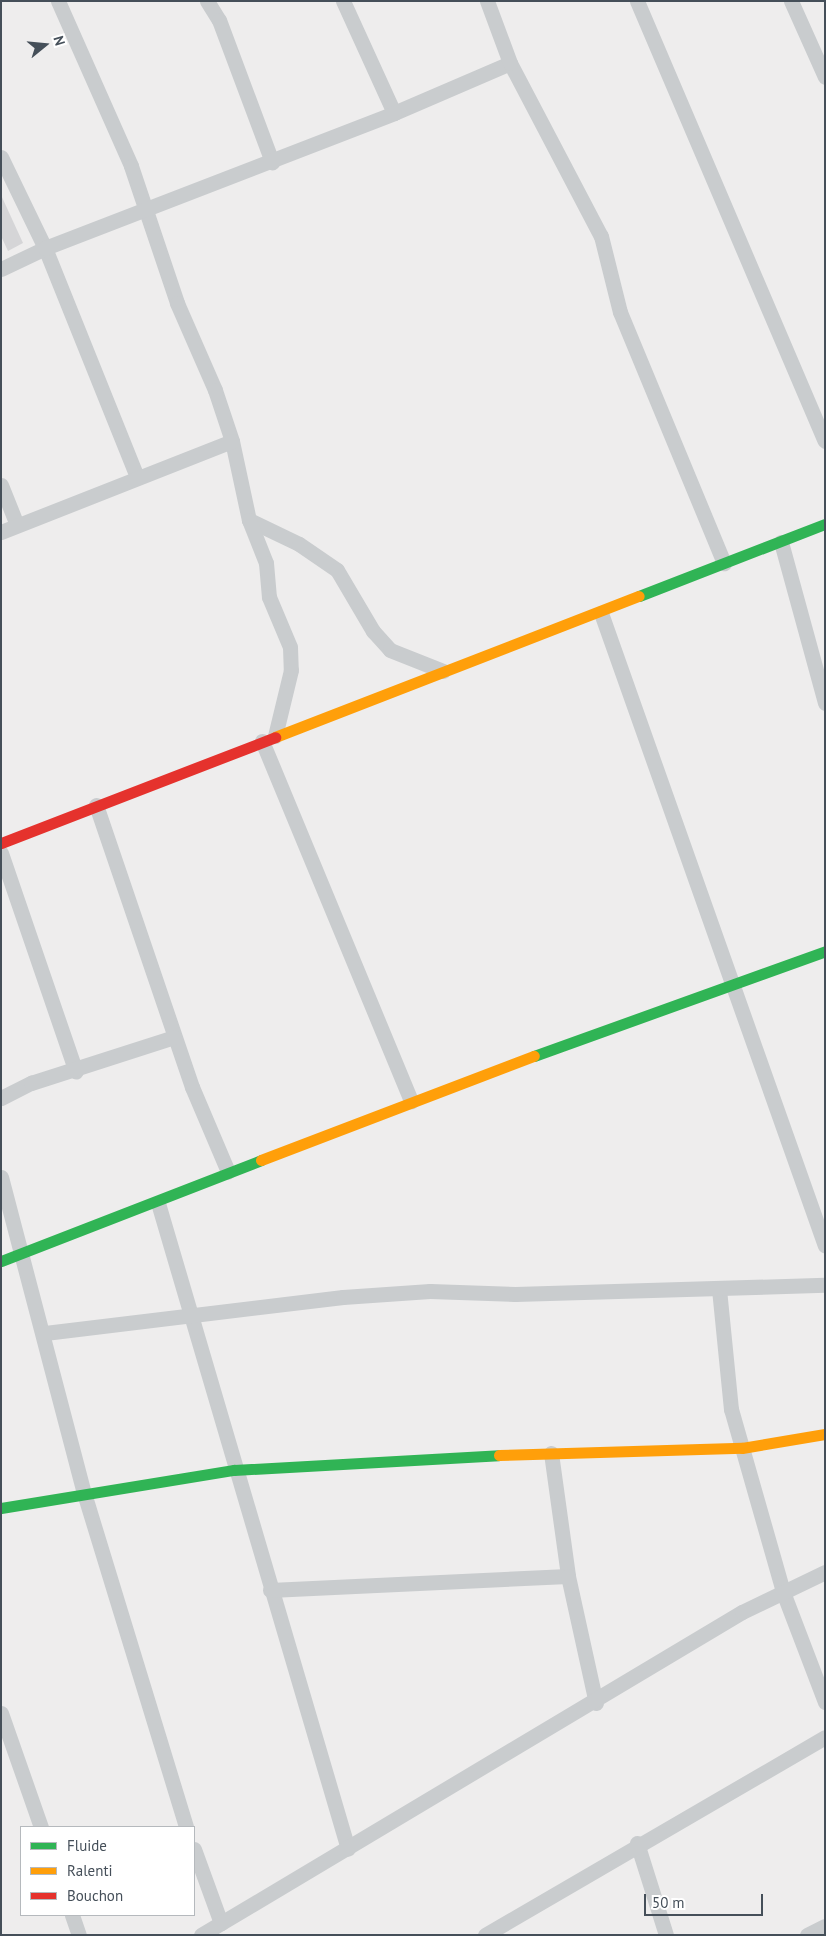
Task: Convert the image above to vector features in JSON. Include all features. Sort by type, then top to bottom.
[{"type":"street","points":[[58,1],[131,166],[144,213],[232,441],[249,520],[266,563],[270,597],[290,647],[291,670],[268,738],[411,1101]]},
{"type":"street","points":[[207,1],[222,28],[272,162]]},
{"type":"street","points":[[343,1],[394,113]]},
{"type":"street","points":[[487,1],[510,63],[601,236],[620,312],[724,563]]},
{"type":"street","points":[[637,1],[825,441]]},
{"type":"street","points":[[791,1],[821,61],[825,77]]},
{"type":"street","points":[[1,270],[45,248],[144,213],[394,113],[510,63]]},
{"type":"street","points":[[1,157],[45,248],[137,477]]},
{"type":"street","points":[[1,532],[232,441]]},
{"type":"street","points":[[1,485],[17,525]]},
{"type":"street","points":[[249,520],[299,544],[337,570],[373,631],[390,650],[443,670]]},
{"type":"street","points":[[1,842],[443,670],[600,613],[825,524]]},
{"type":"street","points":[[781,542],[822,686],[825,703]]},
{"type":"street","points":[[600,613],[734,982],[825,1246]]},
{"type":"street","points":[[96,806],[174,1037],[228,1172]]},
{"type":"street","points":[[1,853],[76,1072]]},
{"type":"street","points":[[1,1261],[158,1203],[228,1172],[411,1101],[734,982],[825,951]]},
{"type":"street","points":[[1,1098],[31,1083],[76,1072],[174,1037]]},
{"type":"street","points":[[1,1177],[45,1333],[84,1493],[186,1826]]},
{"type":"street","points":[[158,1203],[194,1316],[234,1470],[348,1849]]},
{"type":"street","points":[[45,1333],[342,1297],[430,1292],[516,1294],[825,1285]]},
{"type":"street","points":[[719,1289],[731,1409],[783,1592],[825,1702]]},
{"type":"street","points":[[1,1508],[234,1470],[551,1453],[742,1448],[825,1434]]},
{"type":"street","points":[[551,1453],[568,1576],[596,1703]]},
{"type":"street","points":[[201,1935],[596,1703],[742,1612],[825,1572]]},
{"type":"street","points":[[270,1590],[568,1576]]},
{"type":"street","points":[[2,1718],[41,1826]]},
{"type":"street","points":[[485,1935],[637,1843],[825,1737]]},
{"type":"street","points":[[637,1843],[666,1935]]},
{"type":"street","points":[[195,1853],[221,1923]]},
{"type":"street","points":[[72,1916],[79,1935]]},
{"type":"street","points":[[807,1935],[825,1926]]},
{"type":"building","points":[[1,195],[23,243],[8,251],[1,236]]},
{"type":"traffic: fast","points":[[639,596],[825,524]]},
{"type":"traffic: fast","points":[[534,1056],[825,951]]},
{"type":"traffic: fast","points":[[1,1261],[261,1160]]},
{"type":"traffic: fast","points":[[1,1508],[234,1470],[499,1455]]},
{"type":"traffic: slow","points":[[275,737],[639,596]]},
{"type":"traffic: slow","points":[[261,1160],[534,1056]]},
{"type":"traffic: slow","points":[[499,1455],[742,1448],[825,1434]]},
{"type":"traffic: jam","points":[[1,843],[275,737]]}]
